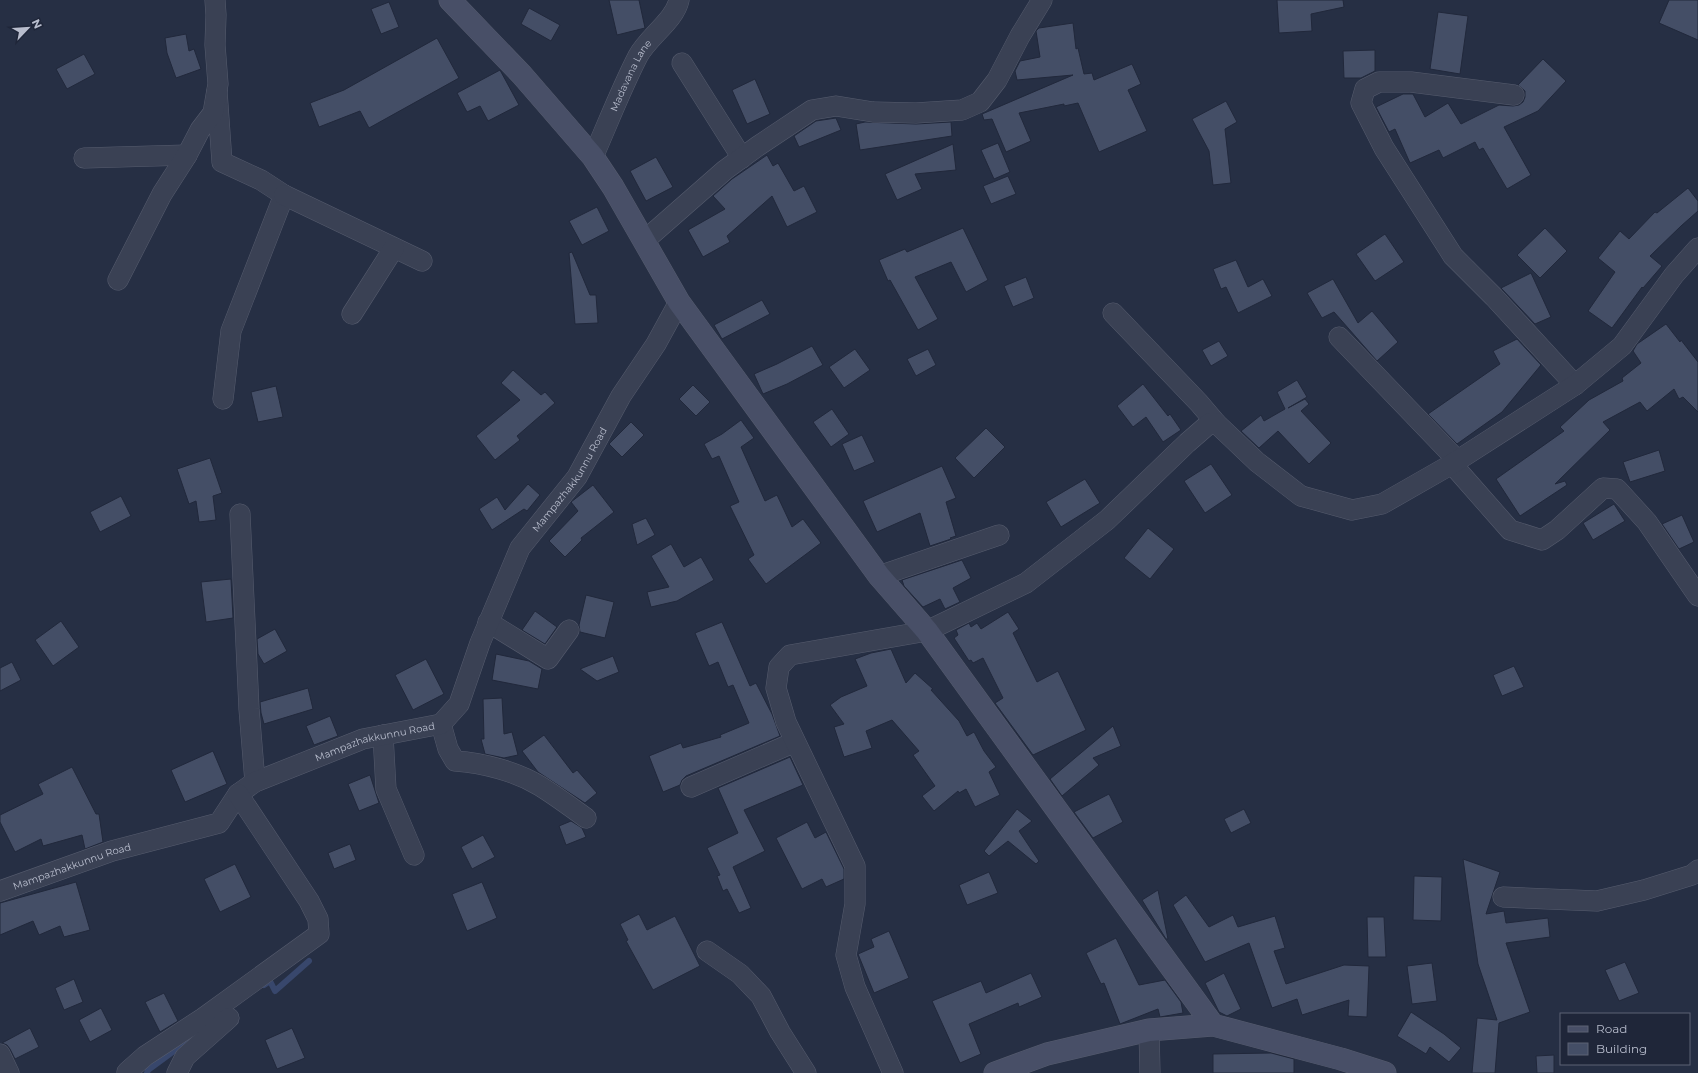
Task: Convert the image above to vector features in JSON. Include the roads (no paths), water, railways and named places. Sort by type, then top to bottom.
[{"type":"street","points":[[118,280],[162,194],[187,155],[200,130],[213,113],[218,84],[215,45],[216,15],[214,0]]},
{"type":"street","points":[[450,0],[522,75],[593,157],[613,187],[679,302],[880,576],[927,631],[1213,1025]]},
{"type":"street","name":"Madavana Lane","points":[[593,157],[638,55],[650,37],[672,15],[679,0]]},
{"type":"street","points":[[644,241],[725,170],[812,110],[836,106],[873,112],[916,113],[962,110],[980,102],[997,80],[1020,36],[1042,0]]},
{"type":"street","points":[[682,62],[742,158]]},
{"type":"street","points":[[1514,95],[1411,82],[1379,82],[1364,89],[1361,103],[1384,148],[1453,256],[1494,297],[1576,385]]},
{"type":"street","points":[[217,91],[222,162],[261,180],[284,195],[422,261]]},
{"type":"street","points":[[84,158],[187,155]]},
{"type":"street","points":[[223,399],[231,331],[284,195]]},
{"type":"street","points":[[352,314],[394,248]]},
{"type":"street","points":[[1113,313],[1199,403],[1216,423],[1258,462],[1301,496],[1352,510],[1382,504],[1455,462],[1576,385],[1622,346],[1674,276],[1698,248]]},
{"type":"street","name":"Mampazhakkunnu Road","points":[[0,891],[112,851],[219,823],[238,794],[255,782],[363,738],[441,724],[459,704],[488,622],[520,548],[577,477],[621,396],[656,344],[679,302]]},
{"type":"street","points":[[1339,337],[1455,462],[1510,530],[1542,540],[1557,530],[1603,488],[1617,489],[1647,522],[1698,596]]},
{"type":"street","points":[[893,1073],[855,987],[846,955],[855,904],[855,866],[786,722],[776,688],[779,667],[790,655],[927,631],[1026,583],[1107,520],[1187,443],[1210,423],[1216,423]]},
{"type":"street","points":[[240,514],[249,709],[255,782]]},
{"type":"street","points":[[880,576],[999,535]]},
{"type":"street","points":[[488,622],[548,659],[569,630]]},
{"type":"street","points":[[441,724],[448,749],[455,761],[471,762],[512,773],[539,786],[586,818]]},
{"type":"street","points":[[383,735],[386,789],[414,855]]},
{"type":"street","points":[[691,787],[795,742]]},
{"type":"street","points":[[127,1072],[145,1056],[203,1018],[319,934],[318,919],[308,901],[238,794]]},
{"type":"street","points":[[1503,897],[1597,901],[1650,888],[1692,875],[1698,870]]},
{"type":"street","points":[[707,950],[740,974],[761,996],[780,1032],[806,1073]]},
{"type":"street","points":[[177,1073],[185,1057],[229,1018]]},
{"type":"street","points":[[995,1073],[1047,1054],[1149,1030],[1213,1025],[1341,1059],[1385,1073]]},
{"type":"street","points":[[1149,1030],[1150,1073]]},
{"type":"street","points":[[0,1054],[9,1073]]},
{"type":"waterway","points":[[264,985],[270,981],[275,991],[309,961]]},
{"type":"waterway","points":[[147,1073],[148,1070],[197,1034]]}]
